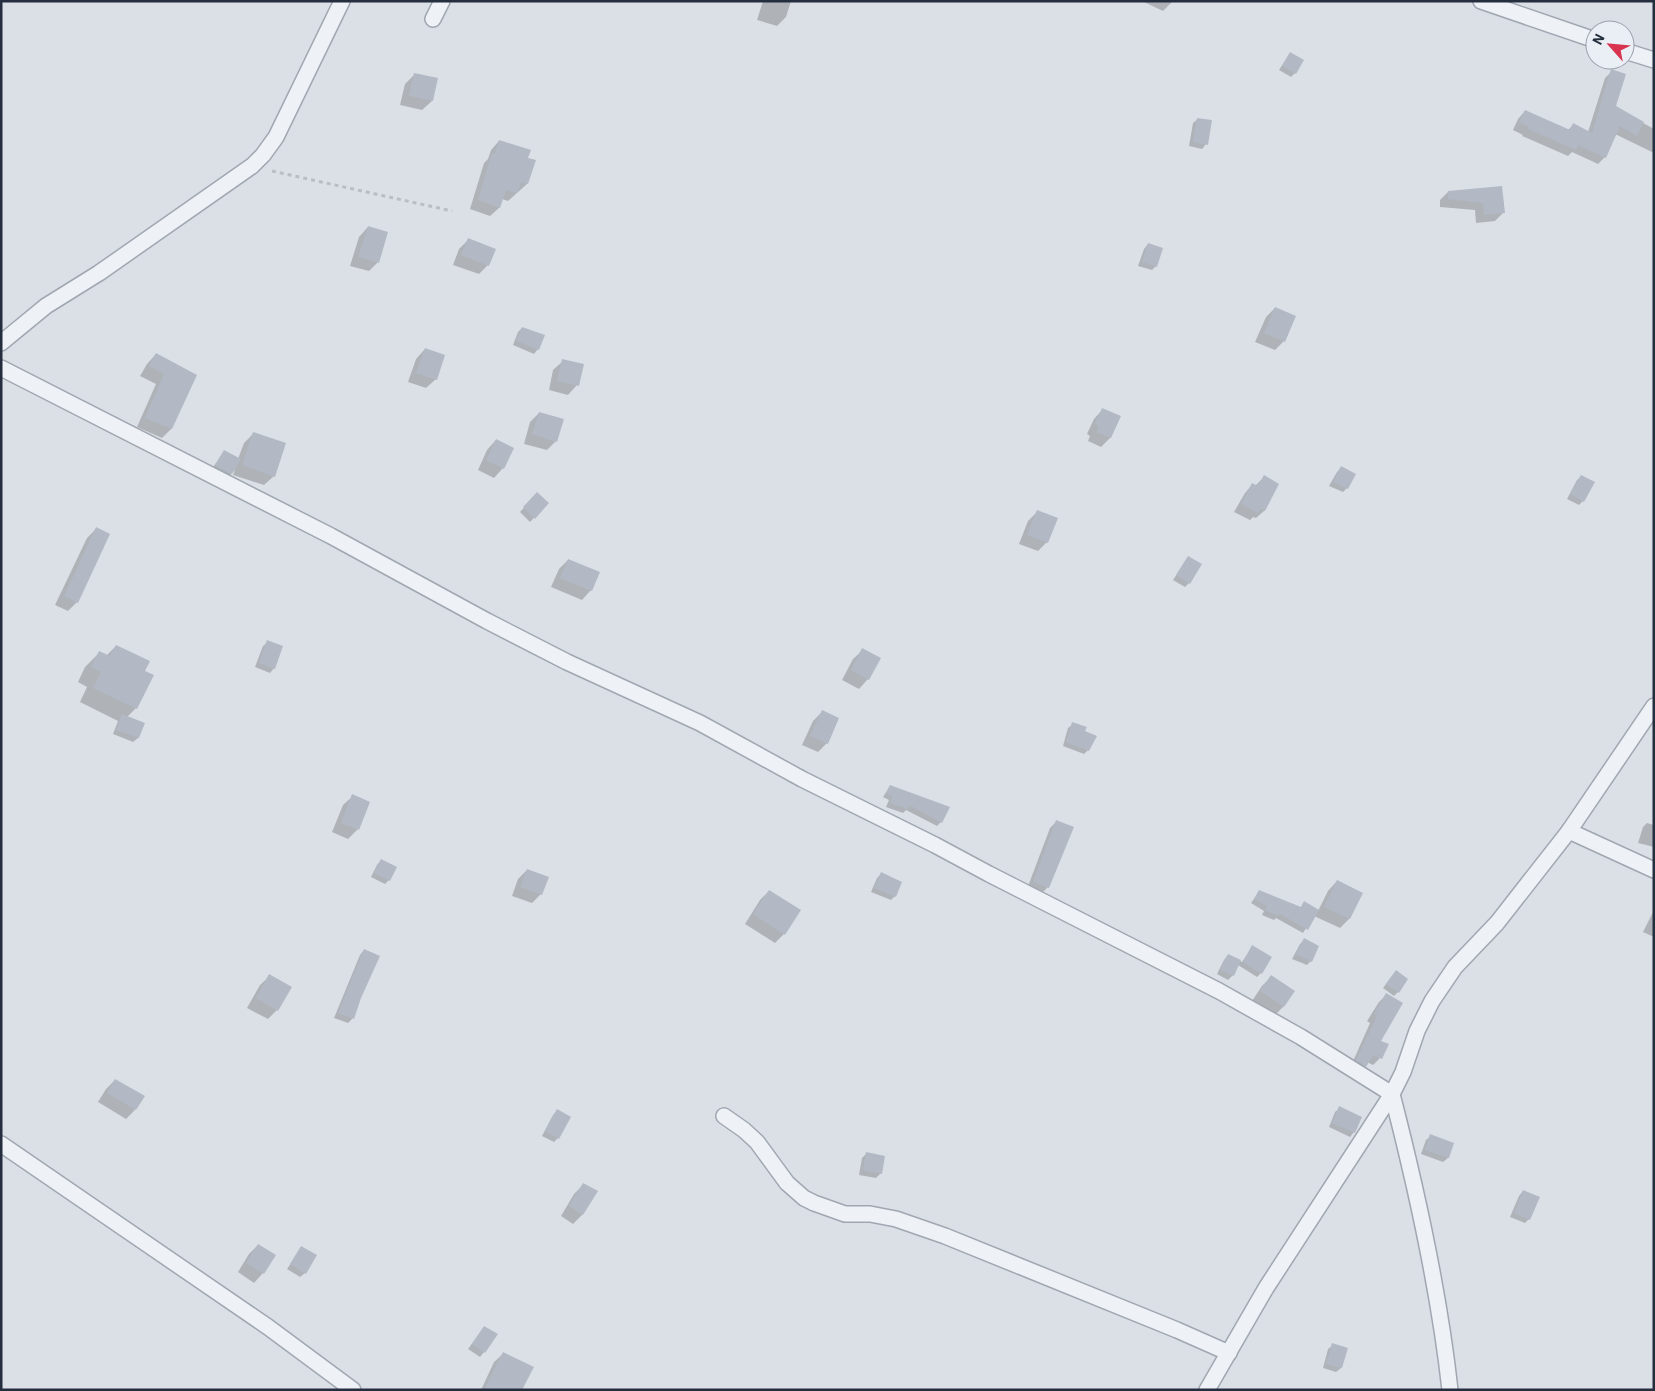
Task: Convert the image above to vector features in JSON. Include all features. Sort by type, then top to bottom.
[{"type":"street","points":[[1,344],[46,306],[99,273],[252,166],[264,155],[276,137],[342,1]]},
{"type":"street","points":[[434,18],[442,1]]},
{"type":"street","points":[[1481,1],[1585,37]]},
{"type":"street","points":[[1635,54],[1654,60]]},
{"type":"street","points":[[1,368],[323,532],[486,621],[567,662],[700,723],[794,774],[1219,991],[1301,1037],[1392,1094],[1413,1176],[1429,1258],[1450,1390]]},
{"type":"street","points":[[1207,1390],[1266,1288],[1392,1094],[1403,1072],[1417,1031],[1432,1001],[1455,967],[1497,923],[1569,832],[1654,706]]},
{"type":"street","points":[[1569,832],[1654,870]]},
{"type":"street","points":[[724,1116],[757,1142],[787,1183],[804,1198],[814,1203],[845,1214],[870,1214],[896,1219],[945,1236],[1229,1353]]},
{"type":"street","points":[[1,1144],[268,1327],[353,1390]]},
{"type":"path","points":[[252,166],[452,211]]},
{"type":"building","points":[[1290,52],[1304,60],[1296,74],[1282,66]]},
{"type":"building","points":[[1611,70],[1626,74],[1616,106],[1644,122],[1637,136],[1620,126],[1606,158],[1578,145],[1576,150],[1528,129],[1529,127],[1519,122],[1525,110],[1570,130],[1573,123],[1592,133]]},
{"type":"building","points":[[414,73],[438,78],[433,101],[409,96]]},
{"type":"building","points":[[1197,118],[1212,120],[1208,145],[1193,142]]},
{"type":"building","points":[[499,140],[531,150],[528,158],[536,160],[528,184],[521,182],[517,193],[506,190],[500,208],[478,200],[492,153],[495,154]]},
{"type":"building","points":[[1502,186],[1505,213],[1484,215],[1483,203],[1448,199],[1448,191]]},
{"type":"building","points":[[368,226],[388,232],[379,263],[358,257]]},
{"type":"building","points":[[468,238],[496,249],[489,266],[461,255]]},
{"type":"building","points":[[1148,243],[1163,248],[1157,267],[1142,262]]},
{"type":"building","points":[[1275,307],[1296,316],[1285,342],[1264,333]]},
{"type":"building","points":[[522,327],[545,335],[539,350],[516,341]]},
{"type":"building","points":[[425,348],[445,355],[437,380],[416,373]]},
{"type":"building","points":[[156,353],[197,375],[172,429],[145,418],[164,374],[149,366]]},
{"type":"building","points":[[562,359],[584,364],[579,386],[557,381]]},
{"type":"building","points":[[1102,408],[1121,416],[1111,438],[1096,432],[1099,426],[1095,424]]},
{"type":"building","points":[[539,412],[564,419],[557,442],[532,434]]},
{"type":"building","points":[[253,432],[286,443],[275,477],[242,465]]},
{"type":"building","points":[[496,439],[514,448],[504,469],[486,460]]},
{"type":"building","points":[[224,450],[241,459],[232,474],[215,465]]},
{"type":"building","points":[[1341,466],[1356,474],[1348,489],[1333,482]]},
{"type":"building","points":[[1264,475],[1279,484],[1265,511],[1261,509],[1258,513],[1241,504],[1252,483],[1258,486]]},
{"type":"building","points":[[1581,475],[1595,482],[1584,502],[1570,494]]},
{"type":"building","points":[[537,492],[549,503],[535,519],[523,507]]},
{"type":"building","points":[[1037,510],[1058,518],[1048,543],[1027,535]]},
{"type":"building","points":[[96,527],[110,534],[78,603],[64,596]]},
{"type":"building","points":[[1188,556],[1202,564],[1190,584],[1176,575]]},
{"type":"building","points":[[568,559],[600,572],[592,591],[560,578]]},
{"type":"building","points":[[267,640],[283,646],[275,669],[259,663]]},
{"type":"building","points":[[116,645],[150,661],[145,671],[154,675],[137,709],[93,688],[101,672],[91,667],[99,651],[110,656]]},
{"type":"building","points":[[862,648],[881,658],[869,680],[851,670]]},
{"type":"building","points":[[822,710],[839,718],[828,744],[810,736]]},
{"type":"building","points":[[122,714],[145,723],[139,738],[116,730]]},
{"type":"building","points":[[1072,722],[1087,727],[1085,731],[1097,736],[1089,751],[1066,742]]},
{"type":"building","points":[[890,785],[950,807],[942,823],[909,805],[908,809],[890,803],[892,796],[886,793]]},
{"type":"building","points":[[352,794],[370,802],[359,830],[341,823]]},
{"type":"building","points":[[1056,820],[1074,827],[1049,888],[1033,882]]},
{"type":"building","points":[[381,859],[397,867],[390,881],[374,873]]},
{"type":"building","points":[[527,869],[549,877],[542,895],[520,887]]},
{"type":"building","points":[[881,872],[902,882],[896,897],[874,888]]},
{"type":"building","points":[[1337,880],[1363,893],[1350,919],[1324,907]]},
{"type":"building","points":[[769,890],[801,910],[785,935],[753,914]]},
{"type":"building","points":[[1259,890],[1301,907],[1304,901],[1319,910],[1308,930],[1280,914],[1279,916],[1265,910],[1267,906],[1254,899]]},
{"type":"building","points":[[1304,938],[1319,946],[1312,962],[1296,954]]},
{"type":"building","points":[[1252,945],[1272,957],[1262,974],[1243,962]]},
{"type":"building","points":[[364,949],[380,956],[361,998],[354,1019],[338,1013]]},
{"type":"building","points":[[1228,954],[1241,960],[1234,976],[1220,970]]},
{"type":"building","points":[[1396,970],[1408,979],[1399,993],[1386,984]]},
{"type":"building","points":[[269,974],[292,987],[278,1011],[256,998]]},
{"type":"building","points":[[1271,975],[1295,991],[1284,1007],[1260,991]]},
{"type":"building","points":[[1386,993],[1403,1003],[1381,1041],[1389,1044],[1382,1059],[1373,1055],[1366,1067],[1356,1060],[1377,1016],[1374,1014]]},
{"type":"building","points":[[115,1079],[145,1096],[136,1110],[107,1093]]},
{"type":"building","points":[[1339,1106],[1362,1117],[1355,1133],[1332,1123]]},
{"type":"building","points":[[557,1109],[571,1117],[559,1139],[545,1131]]},
{"type":"building","points":[[1430,1134],[1454,1143],[1449,1158],[1425,1150]]},
{"type":"building","points":[[866,1152],[885,1156],[882,1174],[863,1170]]},
{"type":"building","points":[[583,1183],[598,1191],[583,1215],[569,1206]]},
{"type":"building","points":[[1523,1190],[1540,1197],[1530,1220],[1514,1213]]},
{"type":"building","points":[[258,1244],[276,1255],[264,1274],[246,1263]]},
{"type":"building","points":[[301,1246],[317,1255],[306,1274],[290,1264]]},
{"type":"building","points":[[484,1326],[498,1334],[485,1353],[472,1344]]},
{"type":"building","points":[[1332,1343],[1348,1348],[1342,1368],[1326,1364]]},
{"type":"building","points":[[503,1352],[534,1367],[522,1390],[484,1390]]}]
